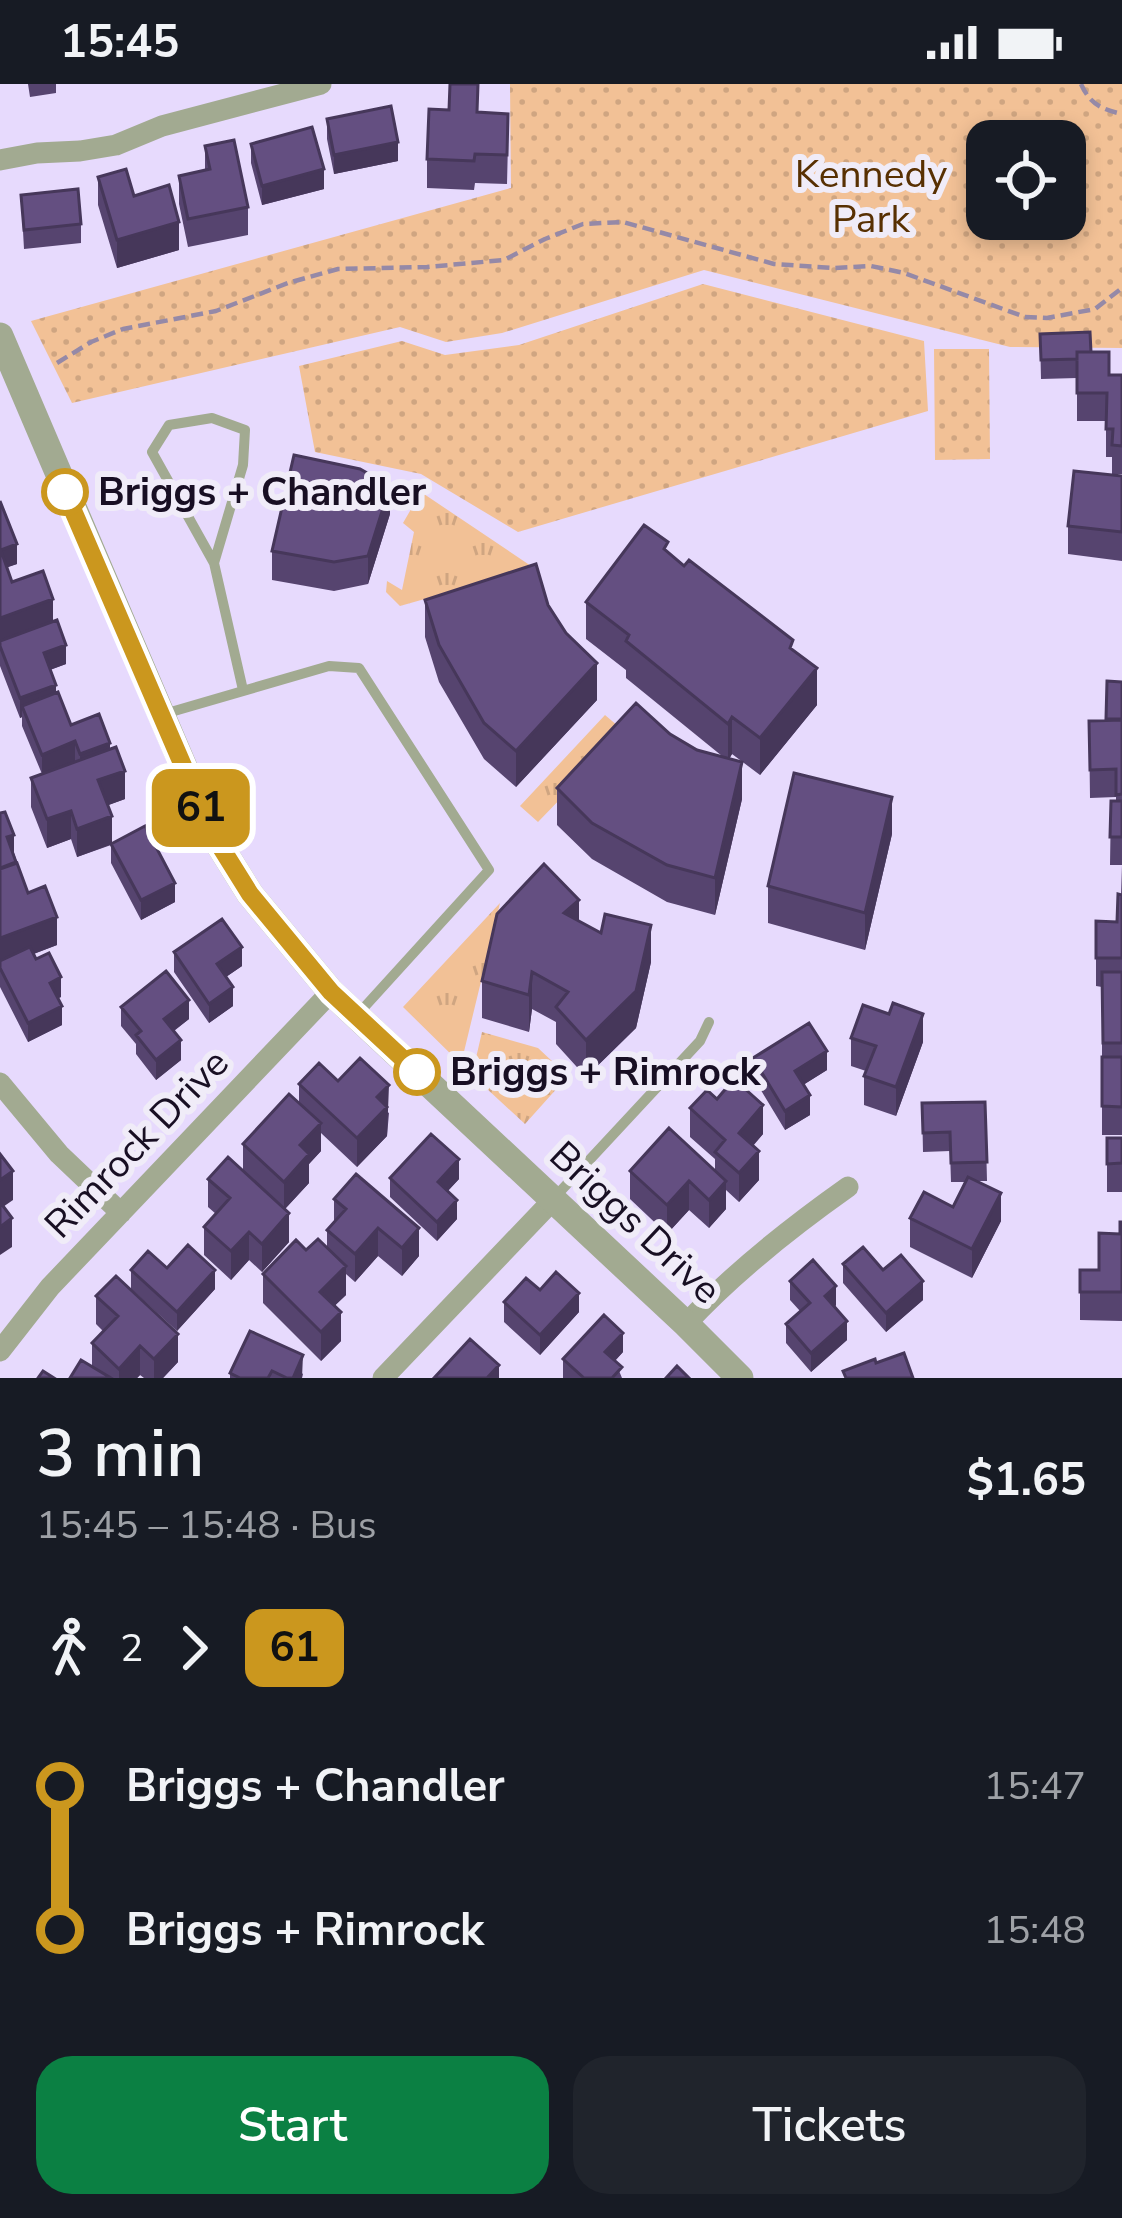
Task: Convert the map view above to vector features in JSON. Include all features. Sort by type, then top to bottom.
[{"type":"street","points":[[0,160],[116,145],[252,93],[321,84]]},
{"type":"street","name":"Briggs Drive","points":[[0,336],[212,833],[250,894],[331,992],[740,1378]]},
{"type":"street","name":"Rimrock Drive","points":[[0,1351],[50,1287],[331,992]]},
{"type":"street","points":[[0,1083],[59,1154],[121,1213]]},
{"type":"street","points":[[686,1324],[795,1224],[848,1187]]},
{"type":"street","points":[[383,1378],[553,1200]]},
{"type":"lane","points":[[214,563],[243,465],[245,430],[212,418],[169,425],[152,452],[214,563],[243,690]]},
{"type":"lane","points":[[160,715],[329,666],[359,668],[489,870],[356,1015]]},
{"type":"lane","points":[[553,1200],[700,1041],[709,1022]]},
{"type":"path","points":[[1081,84],[1088,100],[1122,114]]},
{"type":"path","points":[[57,363],[122,329],[216,311],[338,269],[504,260],[583,224],[623,222],[774,264],[871,266],[1025,316],[1047,318],[1095,309],[1122,288]]},
{"type":"green space","name":"Kennedy Park","points":[[510,84],[1122,84],[1122,348],[1010,347],[704,270],[502,333],[446,342],[400,327],[72,403],[31,321],[511,188]]},
{"type":"green space","points":[[703,284],[924,341],[928,411],[518,532],[421,474],[315,452],[299,366],[402,341],[445,355],[519,345]]},
{"type":"green space","points":[[934,349],[989,349],[990,459],[935,460]]},
{"type":"green space","points":[[421,492],[534,568],[400,606],[386,592],[387,581],[402,590],[414,532],[403,523]]},
{"type":"green space","points":[[605,715],[625,732],[538,822],[520,806]]},
{"type":"green space","points":[[500,903],[461,1064],[403,1007]]},
{"type":"green space","points":[[482,1032],[538,1048],[568,1076],[525,1124],[472,1075]]},
{"type":"building","points":[[450,84],[478,84],[477,112],[508,114],[507,155],[475,154],[474,161],[427,159],[429,109],[449,110]]},
{"type":"building","points":[[391,106],[398,142],[334,155],[327,119]]},
{"type":"building","points":[[312,127],[324,169],[262,186],[251,144]]},
{"type":"building","points":[[234,140],[248,207],[188,219],[179,176],[210,169],[205,146]]},
{"type":"building","points":[[126,169],[134,196],[169,185],[179,222],[117,240],[98,177]]},
{"type":"building","points":[[78,189],[81,224],[24,230],[21,195]]},
{"type":"building","points":[[1090,332],[1091,352],[1077,352],[1077,359],[1041,360],[1040,334]]},
{"type":"building","points":[[1077,352],[1109,352],[1109,375],[1122,375],[1122,446],[1112,445],[1113,429],[1106,429],[1107,393],[1077,393]]},
{"type":"building","points":[[294,455],[360,469],[390,486],[368,556],[334,562],[272,551]]},
{"type":"building","points":[[1074,471],[1122,476],[1122,532],[1068,526]]},
{"type":"building","points":[[0,501],[17,544],[1,550],[0,548]]},
{"type":"building","points":[[644,525],[668,542],[664,549],[684,566],[689,560],[793,640],[790,648],[817,668],[760,738],[732,717],[728,724],[586,602]]},
{"type":"building","points":[[0,548],[12,582],[43,571],[53,599],[0,618]]},
{"type":"building","points":[[536,564],[548,605],[566,633],[597,663],[516,751],[484,723],[439,645],[425,600]]},
{"type":"building","points":[[57,620],[66,645],[44,653],[56,685],[20,698],[0,641]]},
{"type":"building","points":[[1107,681],[1122,682],[1122,719],[1106,719]]},
{"type":"building","points":[[58,692],[71,725],[99,714],[110,743],[80,754],[75,741],[42,755],[22,706]]},
{"type":"building","points":[[636,703],[670,734],[697,750],[742,762],[715,878],[667,865],[592,823],[557,788]]},
{"type":"building","points":[[1122,720],[1122,794],[1116,795],[1116,769],[1090,770],[1089,721]]},
{"type":"building","points":[[116,747],[125,771],[98,780],[112,816],[77,829],[71,811],[47,819],[31,778]]},
{"type":"building","points":[[794,773],[892,797],[865,913],[768,886]]},
{"type":"building","points":[[1111,801],[1122,801],[1122,837],[1110,837]]},
{"type":"building","points":[[5,812],[14,835],[7,837],[16,862],[0,868],[0,813]]},
{"type":"building","points":[[145,826],[175,883],[141,900],[111,844]]},
{"type":"building","points":[[17,863],[28,893],[45,886],[57,917],[0,938],[0,869]]},
{"type":"building","points":[[544,864],[579,900],[564,913],[601,933],[605,914],[651,925],[636,991],[586,1040],[556,1007],[568,992],[532,972],[529,995],[482,981],[497,914]]},
{"type":"building","points":[[1118,894],[1122,895],[1122,958],[1096,958],[1096,921],[1117,922]]},
{"type":"building","points":[[222,919],[242,947],[217,964],[233,987],[209,1004],[174,952]]},
{"type":"building","points":[[30,947],[36,959],[49,953],[61,977],[50,983],[62,1006],[28,1023],[0,961]]},
{"type":"building","points":[[166,971],[189,1000],[164,1019],[181,1040],[156,1060],[121,1007]]},
{"type":"building","points":[[1102,972],[1122,972],[1122,1043],[1103,1043]]},
{"type":"building","points":[[893,1003],[923,1014],[896,1087],[864,1076],[876,1046],[851,1038],[863,1005],[889,1014]]},
{"type":"building","points":[[809,1023],[827,1051],[795,1071],[810,1095],[785,1111],[753,1058]]},
{"type":"building","points":[[1102,1057],[1122,1057],[1122,1107],[1102,1106]]},
{"type":"building","points":[[360,1058],[389,1085],[377,1097],[387,1107],[357,1138],[299,1084],[319,1063],[338,1081]]},
{"type":"building","points":[[734,1079],[763,1105],[739,1133],[759,1151],[739,1173],[715,1152],[725,1140],[690,1108],[707,1090],[717,1099]]},
{"type":"building","points":[[289,1094],[321,1123],[300,1145],[309,1154],[284,1182],[243,1144]]},
{"type":"building","points":[[985,1102],[987,1162],[951,1163],[950,1132],[923,1133],[922,1103]]},
{"type":"building","points":[[669,1128],[726,1181],[709,1200],[689,1181],[667,1205],[630,1171]]},
{"type":"building","points":[[431,1134],[459,1159],[438,1182],[457,1200],[437,1222],[390,1178]]},
{"type":"building","points":[[1107,1138],[1122,1138],[1122,1163],[1107,1164]]},
{"type":"building","points":[[0,1154],[13,1171],[0,1180]]},
{"type":"building","points":[[228,1157],[289,1213],[262,1244],[249,1232],[231,1251],[204,1227],[230,1198],[208,1179]]},
{"type":"building","points":[[356,1174],[419,1228],[402,1248],[378,1228],[355,1254],[327,1230],[346,1209],[334,1199]]},
{"type":"building","points":[[968,1177],[1001,1193],[972,1249],[910,1218],[924,1192],[953,1207]]},
{"type":"building","points":[[0,1202],[12,1218],[0,1227]]},
{"type":"building","points":[[1120,1222],[1122,1292],[1080,1292],[1080,1270],[1099,1270],[1099,1233],[1120,1234]]},
{"type":"building","points":[[318,1239],[346,1266],[320,1292],[341,1312],[321,1332],[263,1274],[296,1240],[306,1250]]},
{"type":"building","points":[[188,1245],[215,1270],[177,1312],[131,1270],[148,1251],[167,1268]]},
{"type":"building","points":[[863,1247],[883,1270],[901,1255],[923,1281],[886,1313],[843,1264]]},
{"type":"building","points":[[813,1260],[836,1286],[825,1296],[847,1321],[811,1353],[786,1324],[810,1303],[790,1281]]},
{"type":"building","points":[[556,1272],[579,1293],[540,1335],[504,1302],[526,1278],[540,1290]]},
{"type":"building","points":[[116,1276],[178,1334],[154,1359],[140,1346],[119,1369],[92,1343],[118,1316],[96,1296]]},
{"type":"building","points":[[604,1315],[623,1333],[605,1352],[622,1367],[612,1378],[584,1378],[563,1359]]},
{"type":"building","points":[[250,1331],[303,1355],[293,1378],[272,1371],[268,1378],[240,1378],[230,1373]]},
{"type":"building","points":[[470,1339],[499,1365],[487,1378],[434,1378]]},
{"type":"building","points":[[904,1353],[913,1378],[846,1378],[843,1371],[875,1359],[876,1363]]},
{"type":"building","points":[[81,1360],[111,1378],[70,1378]]},
{"type":"building","points":[[677,1366],[689,1378],[666,1378]]},
{"type":"bus line","name":"61","points":[[65,492],[212,833],[250,894],[331,992],[417,1072]]},
{"type":"place","name":"Briggs + Chandler","points":[[65,492]]},
{"type":"place","name":"Briggs + Rimrock","points":[[417,1072]]}]
